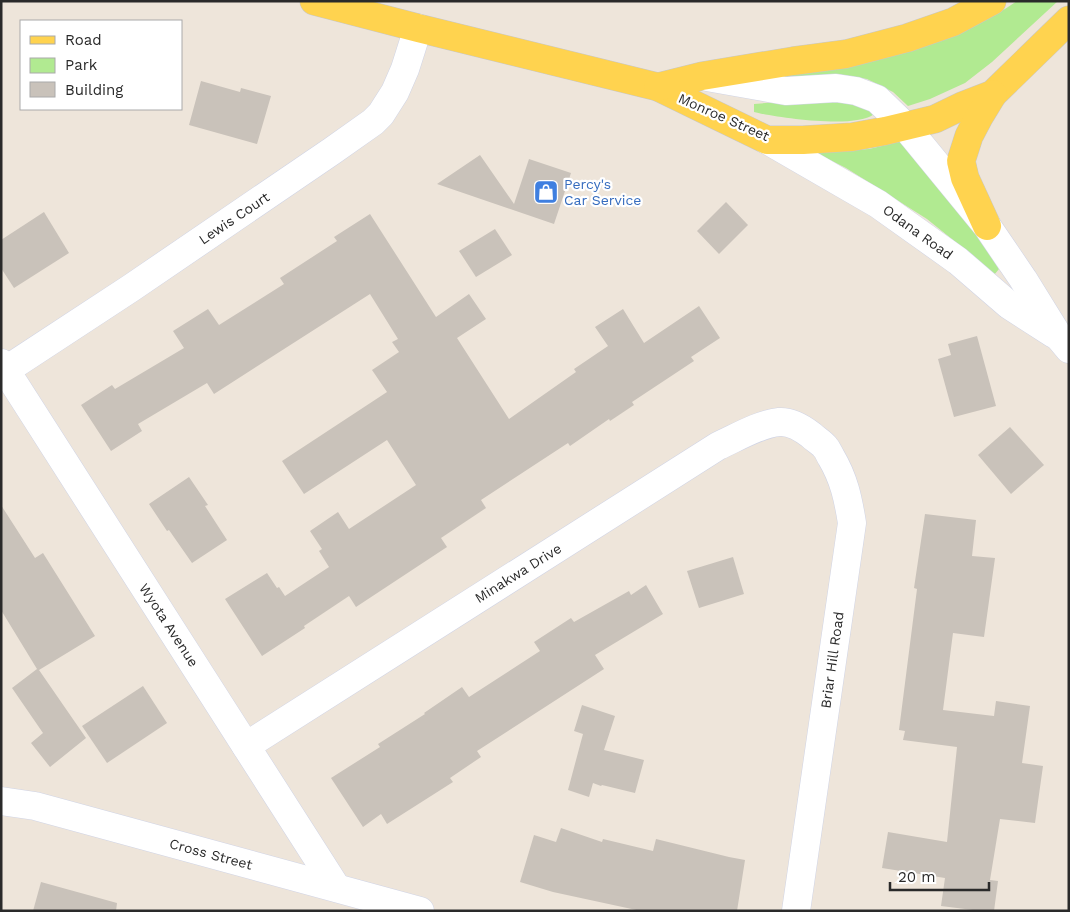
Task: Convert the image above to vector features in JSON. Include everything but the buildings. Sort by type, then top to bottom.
[{"type":"main road","name":"Monroe Street","points":[[314,1],[658,87],[767,140],[852,137],[885,132],[905,126]]},
{"type":"main road","name":"Monroe Street","points":[[658,87],[702,76],[846,54],[907,38],[953,22],[992,1]]},
{"type":"main road","points":[[987,226],[965,178],[962,161],[969,136],[993,94],[1069,20]]},
{"type":"main road","points":[[905,126],[934,119],[993,94]]},
{"type":"street","name":"Lewis Court","points":[[3,366],[139,283],[373,122],[381,114],[395,92],[405,69],[418,28]]},
{"type":"street","name":"Monroe Street","points":[[702,76],[786,91],[836,88],[856,91],[877,99],[905,126]]},
{"type":"street","name":"Odana Road","points":[[905,126],[987,226],[1064,343]]},
{"type":"street","name":"Odana Road","points":[[767,140],[878,204],[958,261],[1009,305],[1064,343]]},
{"type":"street","name":"Wyota Avenue","points":[[3,366],[336,887]]},
{"type":"street","name":"Minakwa Drive","points":[[246,746],[718,446],[772,423],[790,423],[798,426]]},
{"type":"street","name":"Briar Hill Road","points":[[796,911],[852,523],[848,499],[836,465],[825,447],[798,426]]},
{"type":"street","name":"Cross Street","points":[[1,801],[35,806],[420,911]]},
{"type":"green space","points":[[1017,1],[1058,1],[992,62],[965,83],[930,99],[908,106],[893,92],[867,79],[836,74],[795,78],[761,75],[957,33]]},
{"type":"green space","points":[[826,100],[863,106],[874,114],[851,121],[835,122],[780,117],[754,112],[754,104]]},
{"type":"green space","points":[[903,141],[974,229],[999,269],[994,275],[927,219],[846,168],[816,153],[869,149]]},
{"type":"place","name":"Percy's Car Service","points":[[546,192]]}]
